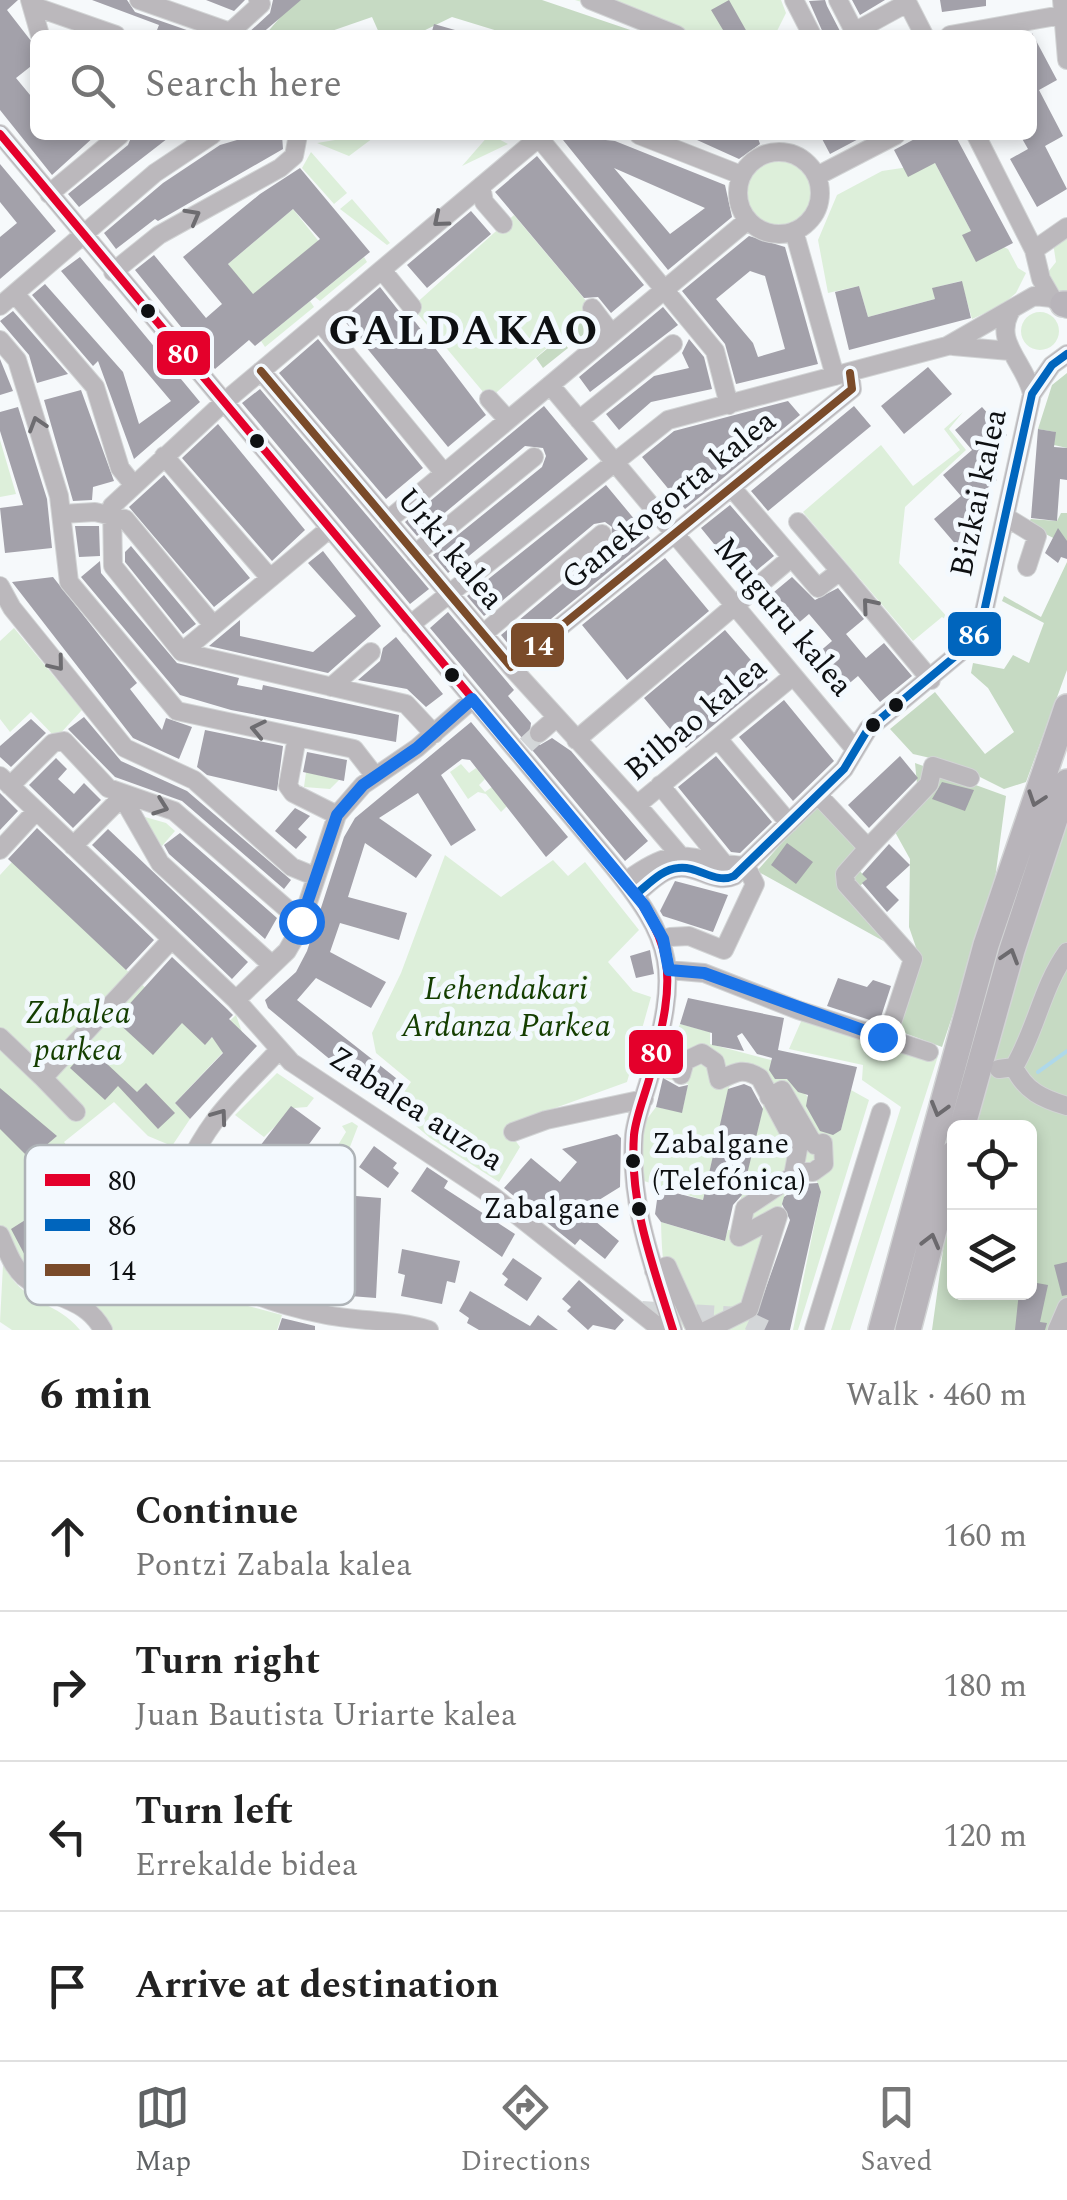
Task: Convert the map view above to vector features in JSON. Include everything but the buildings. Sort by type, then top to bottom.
[{"type":"highway","points":[[882,1330],[986,946],[1067,707]]},
{"type":"highway","points":[[964,1120],[1012,950],[1067,782]]},
{"type":"highway","points":[[908,1330],[947,1180]]},
{"type":"street","points":[[140,0],[220,30]]},
{"type":"street","points":[[231,30],[261,4],[258,0]]},
{"type":"street","points":[[590,0],[665,30]]},
{"type":"street","points":[[838,0],[853,30]]},
{"type":"street","points":[[860,30],[907,1],[922,30]]},
{"type":"street","points":[[797,2],[810,30]]},
{"type":"street","points":[[38,30],[31,3],[103,30]]},
{"type":"street","points":[[972,30],[1064,9],[1067,60]]},
{"type":"street","points":[[0,134],[631,888],[663,939],[669,970],[660,1038],[634,1131],[635,1198],[673,1330]]},
{"type":"street","points":[[49,194],[114,140]]},
{"type":"street","points":[[132,483],[120,468],[95,387],[8,300],[154,172],[204,140]]},
{"type":"street","points":[[113,272],[158,235],[280,168],[294,156],[297,140]]},
{"type":"street","points":[[434,734],[406,704],[182,652],[112,566],[111,514],[116,498],[482,186],[543,140],[719,358],[730,405]]},
{"type":"street","points":[[652,140],[741,175]]},
{"type":"street","points":[[978,140],[1062,304]]},
{"type":"street","points":[[817,176],[867,142]]},
{"type":"street","points":[[771,143],[800,156],[817,176],[820,202],[806,224],[794,231],[768,232],[748,220],[739,203],[741,175],[771,143]]},
{"type":"street","points":[[482,186],[484,202],[503,224]]},
{"type":"street","points":[[387,521],[748,220]]},
{"type":"street","points":[[1036,258],[1067,226]]},
{"type":"street","points":[[794,231],[842,374]]},
{"type":"street","name":"Bizkai kalea","points":[[1032,394],[1004,328],[1021,302],[1036,258]]},
{"type":"street","points":[[382,270],[412,307]]},
{"type":"street","points":[[410,626],[668,420],[947,346],[1021,302],[1062,304]]},
{"type":"street","points":[[592,308],[611,333]]},
{"type":"street","points":[[320,322],[444,473]]},
{"type":"street","points":[[0,340],[17,360],[62,514],[69,582],[177,711],[354,749],[376,776]]},
{"type":"street","points":[[580,420],[673,344]]},
{"type":"street","points":[[947,346],[1014,356]]},
{"type":"street","name":"Bizkai kalea","points":[[1014,356],[1029,366],[1060,359]]},
{"type":"street","name":"Bizkai kalea","points":[[748,869],[844,769],[868,729],[931,680],[987,628],[1032,394],[1060,359]]},
{"type":"street","name":"Urki kalea","points":[[262,371],[511,667],[637,805]]},
{"type":"street","name":"Ganekogorta kalea","points":[[511,667],[852,390],[842,374]]},
{"type":"street","name":"Muguru kalea","points":[[550,385],[854,748]]},
{"type":"street","points":[[489,400],[508,420]]},
{"type":"street","points":[[164,456],[270,578]]},
{"type":"street","points":[[415,554],[534,457]]},
{"type":"street","name":"Muguru kalea","points":[[732,488],[771,534],[798,551],[818,588],[840,571]]},
{"type":"street","points":[[62,514],[111,514],[125,518],[213,625]]},
{"type":"street","points":[[1006,517],[1038,536],[1028,567]]},
{"type":"street","points":[[798,522],[931,680]]},
{"type":"street","points":[[182,652],[329,529]]},
{"type":"street","points":[[483,634],[602,534]]},
{"type":"street","points":[[576,740],[798,551]]},
{"type":"street","points":[[0,586],[12,608],[126,748],[194,780],[292,868],[314,876]]},
{"type":"street","points":[[331,688],[371,652]]},
{"type":"street","name":"Bilbao kalea","points":[[678,854],[637,805],[793,676]]},
{"type":"street","points":[[236,1000],[287,951],[337,815],[376,776],[434,734],[472,699]]},
{"type":"street","points":[[539,733],[556,718]]},
{"type":"street","points":[[297,737],[288,786],[337,815]]},
{"type":"street","points":[[718,739],[790,823]]},
{"type":"street","name":"Zabalea auzoa","points":[[121,795],[108,788],[75,748],[64,742],[53,743],[5,781],[236,1000],[279,1050],[313,1078],[479,1186],[662,1330]]},
{"type":"street","points":[[887,1038],[913,959],[846,884],[845,874],[928,784],[932,766],[970,778]]},
{"type":"street","points":[[660,785],[724,864]]},
{"type":"street","points":[[121,795],[174,811],[301,921]]},
{"type":"street","points":[[73,846],[121,795]]},
{"type":"street","points":[[121,795],[160,863],[272,966]]},
{"type":"street","points":[[818,795],[868,848]]},
{"type":"street","points":[[0,850],[36,811]]},
{"type":"street","points":[[631,888],[654,860],[678,854],[748,869]]},
{"type":"street","points":[[631,888],[674,868],[723,880],[748,869]]},
{"type":"street","points":[[670,936],[689,936],[724,950],[755,884],[748,869]]},
{"type":"street","points":[[43,1078],[171,940]]},
{"type":"street","points":[[1067,952],[1052,972],[1028,1044],[1006,1068],[1032,1091],[1067,1106]]},
{"type":"street","points":[[669,970],[704,973],[929,1052]]},
{"type":"street","points":[[0,1038],[76,1112]]},
{"type":"street","points":[[660,1038],[692,1054],[709,1055],[719,1080],[746,1069],[760,1078],[769,1097],[804,1142],[823,1143],[824,1164],[812,1172],[794,1170]]},
{"type":"street","name":"Zabalea auzoa","points":[[202,1145],[212,1124],[279,1050]]},
{"type":"street","points":[[681,1075],[692,1054]]},
{"type":"street","points":[[513,1132],[573,1113],[644,1099]]},
{"type":"street","points":[[814,1330],[881,1112]]},
{"type":"street","points":[[708,1330],[749,1308],[778,1216],[738,1237],[745,1208],[793,1176],[804,1142]]},
{"type":"street","points":[[0,1235],[15,1268],[25,1278]]},
{"type":"street","points":[[654,1270],[667,1266],[696,1330]]},
{"type":"street","points":[[82,1305],[99,1330]]},
{"type":"street","name":"Zabalea auzoa","points":[[282,1305],[429,1330]]},
{"type":"street","points":[[1056,1330],[1067,1308]]},
{"type":"green space","points":[[295,0],[542,0],[630,30],[495,30],[452,17],[425,30],[378,30],[372,17],[334,30],[269,30]]},
{"type":"green space","points":[[575,0],[781,0],[786,13],[778,30],[671,30]]},
{"type":"green space","points":[[335,140],[370,140],[349,156],[317,143]]},
{"type":"green space","points":[[485,140],[508,144],[462,166]]},
{"type":"green space","points":[[311,152],[347,193],[334,204],[302,168]]},
{"type":"green space","points":[[780,156],[805,167],[816,192],[805,217],[780,228],[755,217],[744,192],[755,167]]},
{"type":"green space","points":[[935,163],[971,231],[1008,249],[1018,268],[1026,273],[1016,293],[1002,305],[972,319],[961,281],[933,288],[935,299],[868,317],[859,286],[828,293],[818,240],[837,195],[882,171]]},
{"type":"green space","points":[[352,199],[390,243],[387,245],[340,209]]},
{"type":"green space","points":[[293,209],[324,248],[255,303],[228,264]]},
{"type":"green space","points":[[514,215],[592,308],[489,399],[412,307]]},
{"type":"green space","points":[[1067,234],[1067,290],[1060,291],[1050,283],[1048,272],[1056,262],[1053,243]]},
{"type":"green space","points":[[364,257],[367,262],[320,301],[315,297]]},
{"type":"green space","points":[[310,301],[314,307],[265,347],[261,341]]},
{"type":"green space","points":[[1040,312],[1054,317],[1059,331],[1054,345],[1040,350],[1026,345],[1021,331],[1026,317]]},
{"type":"green space","points":[[590,313],[598,322],[571,345],[563,335]]},
{"type":"green space","points":[[560,338],[568,348],[543,368],[536,358]]},
{"type":"green space","points":[[1067,373],[1067,448],[1054,445],[1055,432],[1038,429],[1052,385]]},
{"type":"green space","points":[[963,412],[949,429],[966,450],[905,507],[899,563],[957,628],[942,617],[913,641],[803,512],[881,445],[913,486],[960,450],[944,429]]},
{"type":"green space","points":[[0,440],[16,494],[0,497]]},
{"type":"green space","points":[[1061,513],[1067,513],[1067,545],[1026,524],[1031,519],[1057,521]]},
{"type":"green space","points":[[1067,562],[1067,670],[1026,782],[1004,789],[952,763],[913,754],[890,729],[935,692],[985,754],[1014,732],[988,688],[971,673],[973,663],[1004,669],[1013,655],[1029,663],[1044,623],[1002,601],[1004,596],[1041,617]]},
{"type":"green space","points":[[14,628],[82,710],[56,738],[31,712],[10,732],[0,719],[0,641]]},
{"type":"green space","points":[[915,763],[1006,796],[993,894],[942,1047],[894,1029],[920,959],[909,927],[910,859],[895,832],[918,794]]},
{"type":"green space","points":[[461,764],[469,773],[476,768],[485,779],[479,785],[485,792],[492,787],[507,806],[501,812],[486,794],[478,792],[468,799],[450,772]]},
{"type":"green space","points":[[306,772],[339,780],[330,789],[304,787]]},
{"type":"green space","points":[[1067,782],[1067,1330],[932,1330],[947,1222],[947,1300],[1037,1300],[1037,1120],[964,1120]]},
{"type":"green space","points":[[819,801],[861,849],[858,869],[867,879],[855,891],[887,943],[757,871]]},
{"type":"green space","points":[[138,815],[166,823],[175,831],[162,846]]},
{"type":"green space","name":"Lehendakari Ardanza Parkea","points":[[445,855],[501,897],[553,860],[568,876],[585,862],[639,930],[608,962],[633,991],[651,997],[627,1082],[505,1126],[520,1147],[499,1182],[430,1138],[394,1107],[411,1082],[376,1053],[372,1033],[401,973]]},
{"type":"green space","name":"Zabalea parkea","points":[[12,862],[205,1044],[236,1015],[242,1032],[175,1103],[190,1119],[173,1145],[148,1136],[114,1102],[64,1142],[66,1145],[25,1145],[25,1267],[0,1229],[0,875]]},
{"type":"green space","points":[[803,1017],[938,1056],[850,1330],[831,1330],[901,1107],[862,1080],[863,1065],[789,1049]]},
{"type":"green space","points":[[680,1024],[710,1032],[710,1044],[771,1060],[841,1130],[851,1090],[869,1100],[798,1330],[793,1330],[821,1192],[814,1174],[787,1185],[751,1330],[685,1330],[673,1304],[663,1264],[661,1222],[724,1241],[728,1230],[733,1230],[765,1099],[756,1079],[745,1077],[729,1087],[703,1200],[644,1181],[638,1131],[656,1107],[682,1112],[688,1084],[663,1078],[658,1070]]},
{"type":"green space","points":[[277,1073],[314,1098],[307,1107],[294,1108],[264,1137],[235,1115]]},
{"type":"green space","points":[[352,1122],[358,1126],[351,1145],[338,1145],[346,1132],[342,1126]]},
{"type":"green space","points":[[3,1265],[25,1291],[25,1305],[46,1305],[80,1330],[12,1330],[0,1322]]},
{"type":"green space","name":"Zabalea parkea","points":[[75,1305],[247,1305],[282,1315],[277,1330],[112,1330]]},
{"type":"waterway","points":[[1038,1072],[1067,1051]]},
{"type":"tunnel","points":[[526,745],[539,733]]},
{"type":"tunnel","points":[[642,1310],[738,1316],[768,1330]]},
{"type":"transit line","name":"80","points":[[0,134],[606,858],[647,914],[666,959],[667,983],[659,1039],[635,1128],[633,1161],[644,1234],[673,1330]]},
{"type":"transit line","name":"86","points":[[636,894],[672,869],[685,868],[720,878],[734,876],[844,769],[868,729],[970,644],[984,612],[1032,394],[1052,365],[1067,354]]},
{"type":"transit line","name":"14","points":[[261,371],[511,667],[852,389],[850,373]]},
{"type":"place","name":"Zabalgane (Telefónica)","points":[[633,1161]]},
{"type":"place","name":"Zabalgane","points":[[639,1209]]},
{"type":"district","name":"GALDAKAO","points":[[464,331]]},
{"type":"route","points":[[301,921],[337,815],[363,785],[417,748],[472,699],[644,905],[663,939],[669,970],[704,973],[798,1010],[882,1037]]}]
